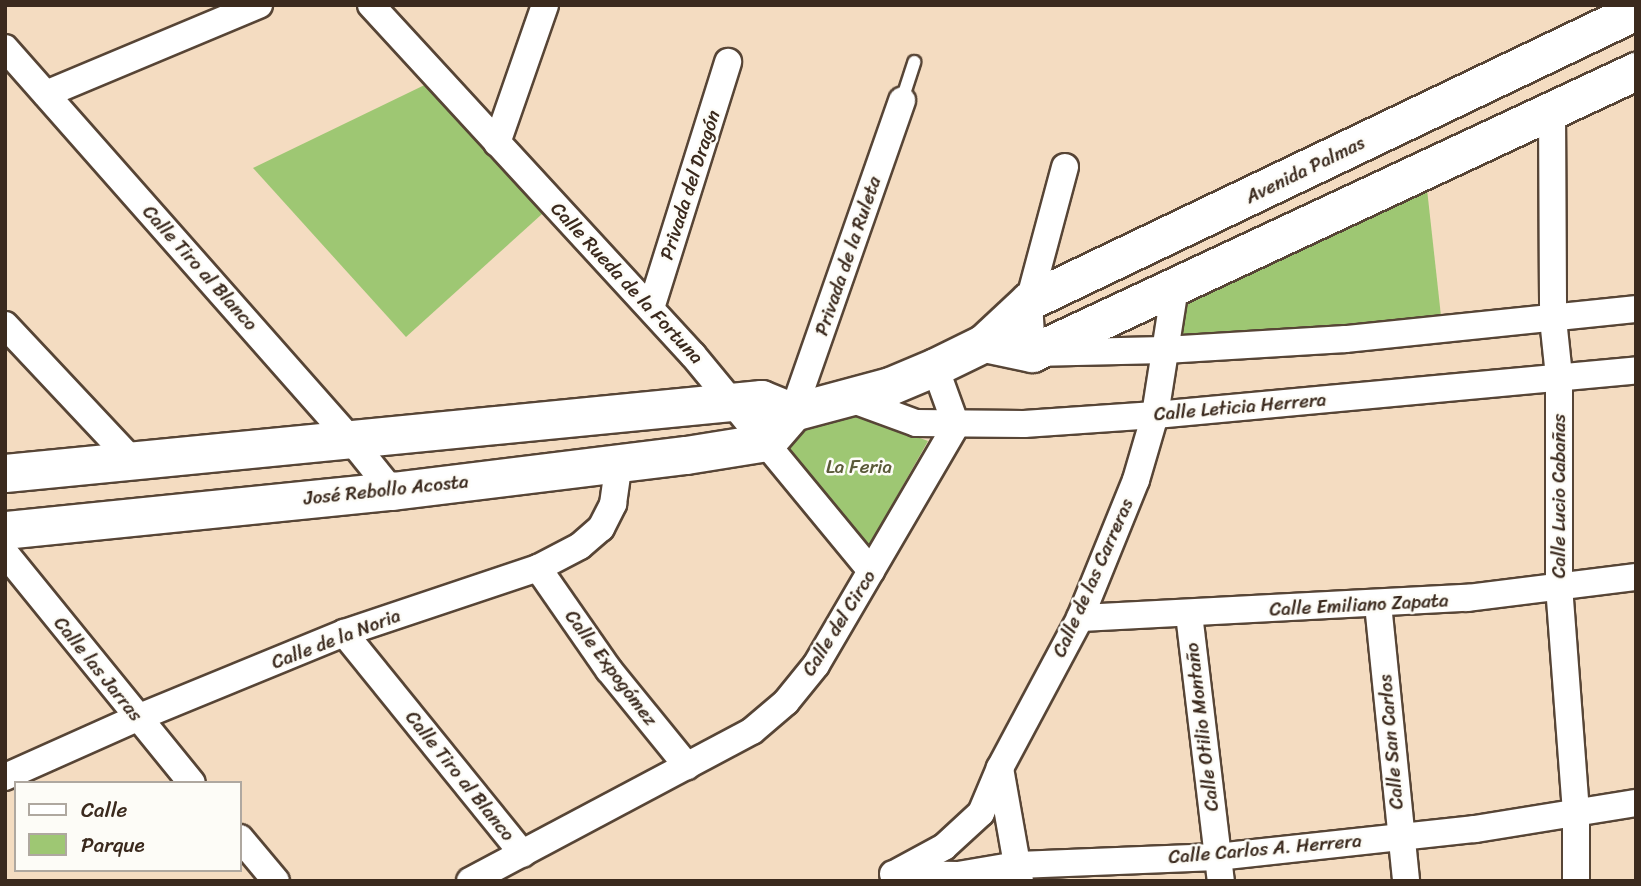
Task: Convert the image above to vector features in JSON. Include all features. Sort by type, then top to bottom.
[{"type":"main road","name":"Avenida Palmas","points":[[793,412],[890,386],[935,367],[984,343],[1029,301],[1636,11]]},
{"type":"main road","points":[[984,343],[1032,352],[1175,288],[1636,71]]},
{"type":"main road","points":[[1338,154],[1359,201]]},
{"type":"main road","points":[[5,473],[761,399],[793,412],[767,442]]},
{"type":"main road","name":"José Rebollo Acosta","points":[[5,530],[392,491],[767,442]]},
{"type":"street","points":[[46,94],[259,5]]},
{"type":"street","name":"Calle Rueda de la Fortuna","points":[[371,5],[651,308],[734,402],[871,571]]},
{"type":"street","points":[[497,143],[545,5]]},
{"type":"street","name":"Calle Tiro al Blanco","points":[[5,48],[351,440],[392,491]]},
{"type":"street","name":"Privada del Dragón","points":[[651,308],[729,62]]},
{"type":"street","name":"Privada de la Ruleta","points":[[793,412],[902,100]]},
{"type":"street","name":"Calle Lucio Cabañas","points":[[1552,110],[1553,319],[1559,376],[1559,586],[1576,812],[1576,881]]},
{"type":"street","points":[[1065,167],[1029,301],[1032,352],[1165,350],[1346,339],[1636,309]]},
{"type":"street","name":"Calle de las Carreras","points":[[885,877],[944,847],[981,813],[1000,768],[1080,618],[1136,480],[1155,415],[1175,288]]},
{"type":"street","points":[[5,325],[131,459]]},
{"type":"street","points":[[935,367],[956,425]]},
{"type":"street","name":"Calle Leticia Herrera","points":[[848,398],[916,423],[1024,424],[1155,415],[1636,370]]},
{"type":"street","name":"Calle del Circo","points":[[470,881],[752,731],[786,702],[816,665],[956,425]]},
{"type":"street","name":"Calle de la Noria","points":[[5,777],[137,718],[344,633],[538,568],[580,546],[601,528],[613,504],[619,462]]},
{"type":"street","name":"Calle las Jarras","points":[[5,553],[190,781]]},
{"type":"street","name":"Calle Expogómez","points":[[538,568],[609,670],[687,766]]},
{"type":"street","name":"Calle Emiliano Zapata","points":[[1080,618],[1467,598],[1636,577]]},
{"type":"street","name":"Calle San Carlos","points":[[1378,604],[1399,836],[1406,881]]},
{"type":"street","name":"Calle Otilio Montaño","points":[[1189,614],[1219,869]]},
{"type":"street","name":"Calle Tiro al Blanco","points":[[344,633],[523,854]]},
{"type":"street","points":[[1000,768],[1019,873]]},
{"type":"street","name":"Calle Carlos A. Herrera","points":[[885,877],[1219,869],[1399,836],[1475,829],[1636,803]]},
{"type":"street","points":[[242,840],[276,881]]},
{"type":"lane","points":[[902,100],[914,62]]},
{"type":"green space","points":[[437,79],[552,205],[406,337],[253,168]]},
{"type":"green space","points":[[1426,180],[1441,316],[1182,338],[1182,294]]},
{"type":"green space","name":"La Feria","points":[[851,412],[928,441],[866,551],[781,444],[805,421]]}]
